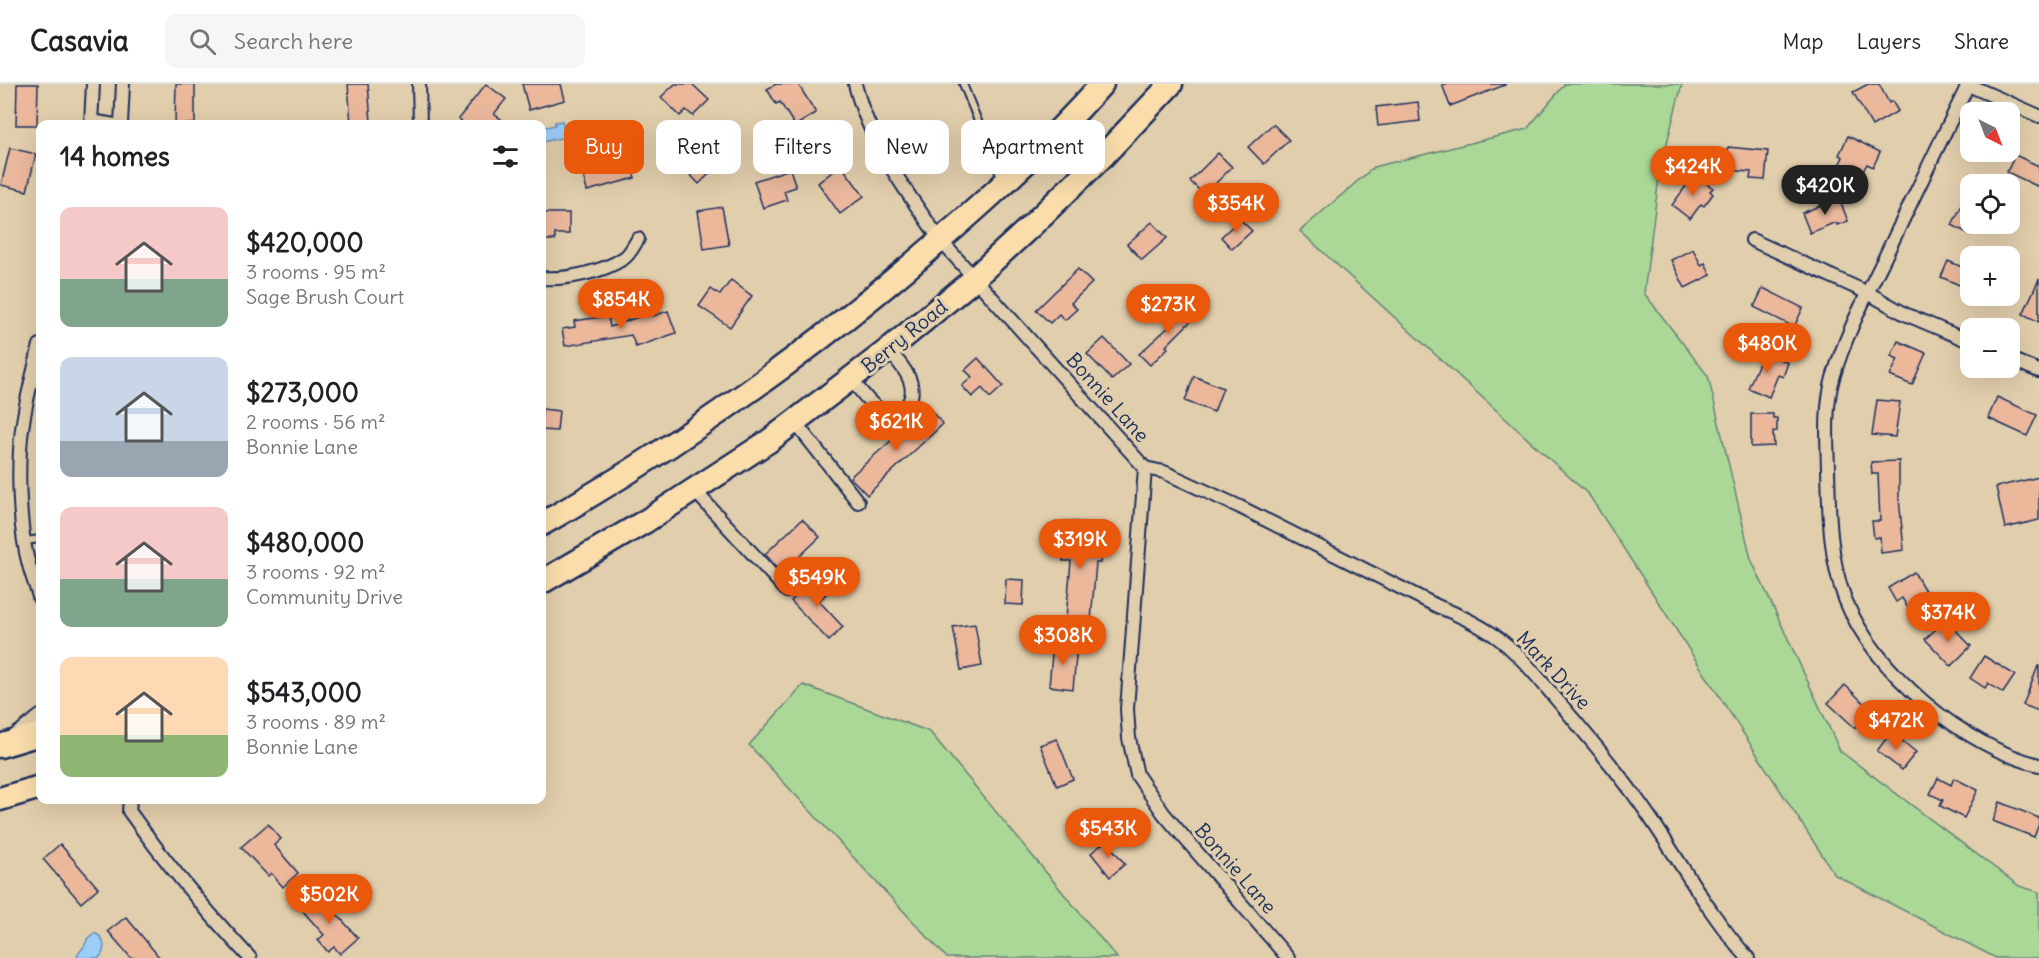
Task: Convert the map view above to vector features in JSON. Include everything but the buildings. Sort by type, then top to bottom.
[{"type":"highway","points":[[546,522],[611,484],[666,448],[775,373],[837,326],[941,241],[1004,184],[1102,84]]},
{"type":"highway","name":"Berry Road","points":[[546,580],[694,490],[769,441],[888,350],[974,278],[1104,155],[1171,84]]},
{"type":"highway","points":[[3,745],[36,735]]},
{"type":"highway","points":[[0,799],[36,788]]},
{"type":"street","points":[[91,120],[93,84]]},
{"type":"street","points":[[122,120],[123,84]]},
{"type":"street","points":[[419,84],[420,120]]},
{"type":"street","name":"Bonnie Lane","points":[[855,84],[866,120],[880,146],[941,241],[1145,468],[1127,709],[1129,738],[1137,775],[1164,814],[1288,958]]},
{"type":"street","points":[[2039,116],[1967,85],[1847,338],[1833,379],[1827,429],[1829,520],[1844,597],[1856,622],[1872,646],[1933,709],[1965,734],[1987,746],[2005,755],[2039,765]]},
{"type":"street","points":[[546,278],[576,276],[597,270],[626,257],[638,239]]},
{"type":"street","points":[[1752,240],[1868,293],[1905,314],[1960,337]]},
{"type":"street","points":[[851,379],[876,407],[889,413],[899,412],[908,403],[912,394],[906,372],[888,350]]},
{"type":"street","points":[[36,363],[20,450],[21,503],[25,542],[28,563],[36,588]]},
{"type":"street","points":[[2020,363],[2039,371]]},
{"type":"street","points":[[794,421],[858,502]]},
{"type":"street","name":"Mark Drive","points":[[1145,468],[1164,472],[1290,531],[1461,616],[1496,637],[1521,659],[1604,755],[1748,958]]},
{"type":"street","points":[[694,490],[787,591]]},
{"type":"street","points":[[3,745],[36,719]]},
{"type":"street","points":[[130,804],[129,811],[157,850],[193,895],[250,958]]},
{"type":"lane","points":[[963,84],[1004,184]]},
{"type":"lane","points":[[25,542],[36,540]]},
{"type":"green space","points":[[1565,84],[1682,84],[1660,170],[1644,293],[1708,376],[1751,559],[1840,751],[2019,886],[2039,892],[2039,958],[1996,958],[1835,875],[1589,495],[1300,231],[1374,167],[1527,129]]},
{"type":"green space","points":[[803,685],[930,732],[1117,958],[947,958],[749,745]]},
{"type":"water","points":[[562,121],[564,137],[546,141],[546,127],[555,125],[555,122]]},
{"type":"water","points":[[94,933],[101,937],[104,944],[99,958],[77,958],[87,939]]}]
